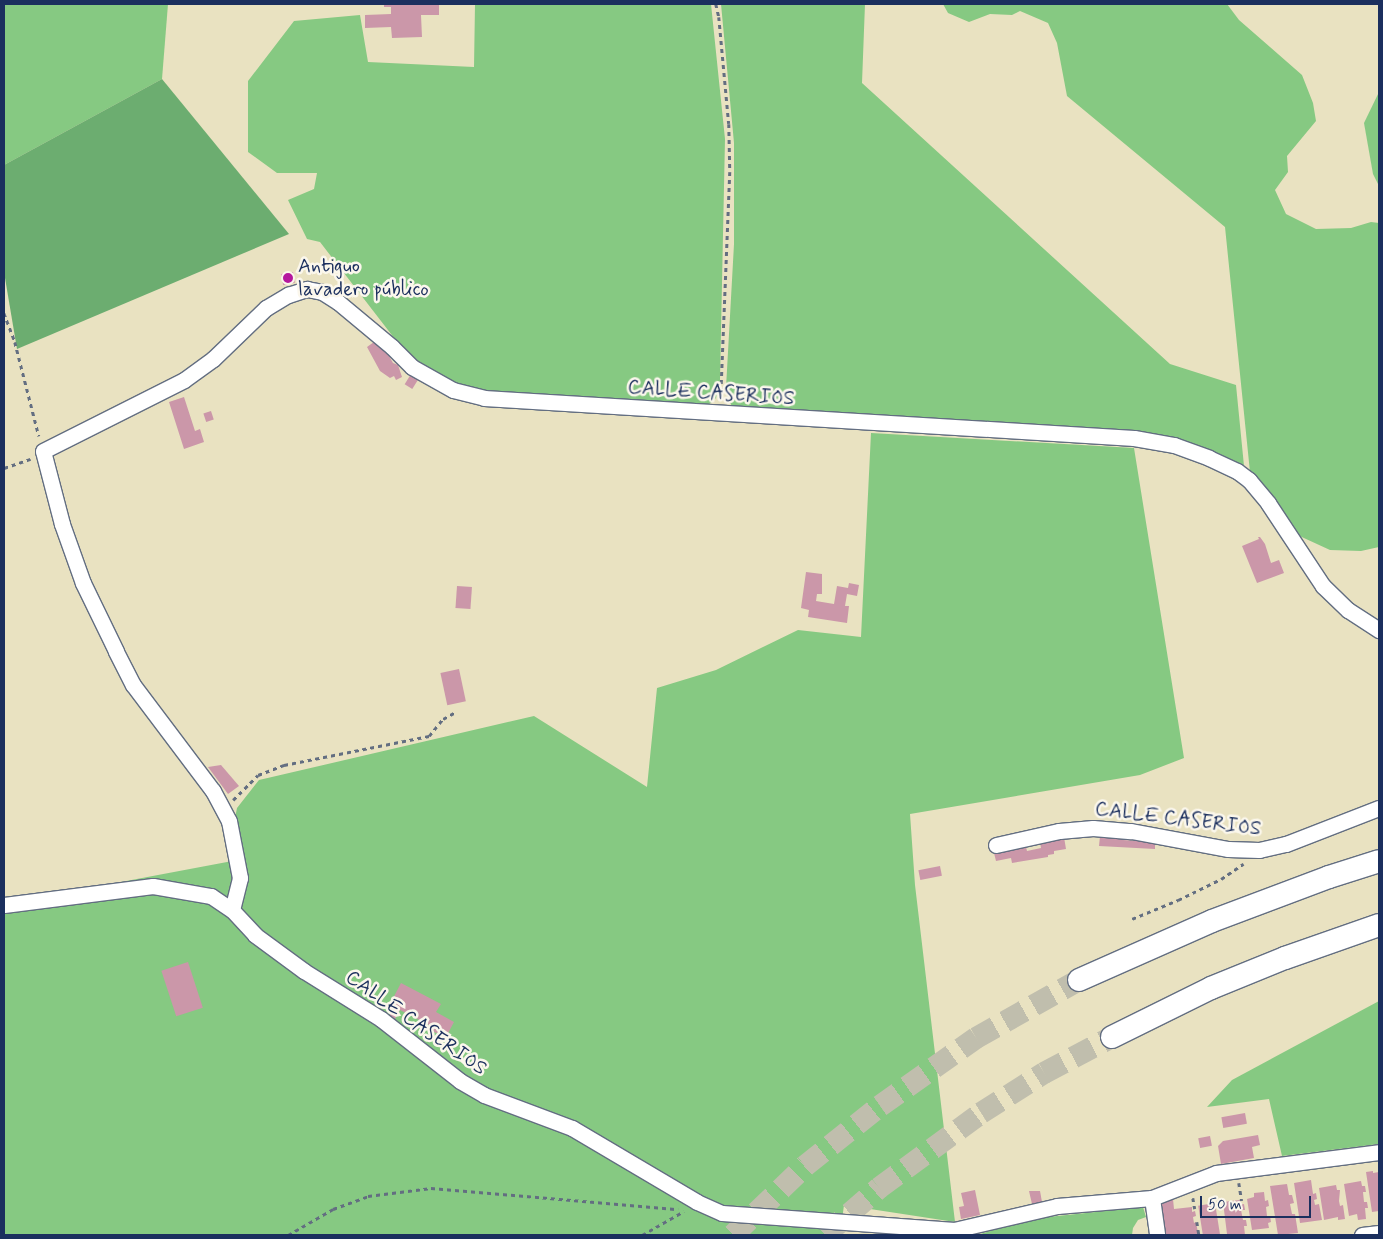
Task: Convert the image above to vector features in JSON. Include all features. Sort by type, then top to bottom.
[{"type":"highway","points":[[1079,980],[1212,920],[1379,861]]},
{"type":"highway","points":[[1112,1037],[1170,1007],[1238,977],[1379,925]]},
{"type":"street","name":"CALLE CASERIOS","points":[[43,451],[184,380],[213,359],[266,308],[288,295],[307,289],[322,292],[338,302],[392,347],[412,367],[453,390],[484,398],[1134,438],[1174,445],[1237,471],[1249,480],[1268,503],[1323,586],[1348,610],[1379,630]]},
{"type":"street","points":[[43,451],[62,524],[83,583],[116,652],[133,685],[213,791],[229,821],[240,878],[232,910]]},
{"type":"street","name":"CALLE CASERIOS","points":[[996,845],[1059,831],[1093,828],[1131,831],[1240,850],[1260,850],[1286,844],[1379,808]]},
{"type":"street","name":"CALLE CASERIOS","points":[[4,905],[153,886],[211,896],[232,910],[255,936],[304,971],[381,1019],[460,1082],[484,1095],[572,1128],[698,1202],[722,1213],[825,1219],[910,1232],[954,1230],[1057,1206],[1152,1198],[1216,1173],[1379,1152]]},
{"type":"street","points":[[1152,1198],[1157,1235]]},
{"type":"street","points":[[1362,1235],[1379,1233]]},
{"type":"path","points":[[716,4],[719,17],[728,124],[730,172],[730,229],[721,414]]},
{"type":"path","points":[[4,313],[15,342],[43,451],[35,457],[4,468]]},
{"type":"path","points":[[223,810],[258,775],[284,766],[429,736],[443,719],[454,713]]},
{"type":"path","points":[[1132,919],[1178,900],[1220,879],[1260,850]]},
{"type":"path","points":[[288,1235],[333,1209],[368,1196],[431,1188],[687,1209],[642,1235]]},
{"type":"path","points":[[1197,1222],[1199,1235]]},
{"type":"green space","points":[[4,4],[168,4],[162,79],[4,165]]},
{"type":"green space","points":[[475,4],[711,4],[725,139],[720,380],[716,398],[707,406],[481,393],[439,378],[408,356],[320,242],[307,239],[288,200],[314,189],[317,173],[277,173],[248,152],[248,81],[294,21],[360,15],[368,62],[474,67]]},
{"type":"green space","points":[[721,4],[865,4],[862,83],[1170,364],[1236,385],[1244,466],[1181,442],[1129,430],[997,426],[733,408],[728,399],[726,388],[734,244],[734,143]]},
{"type":"green space","points":[[943,4],[1227,4],[1239,20],[1302,75],[1313,103],[1316,121],[1287,156],[1288,172],[1275,190],[1286,214],[1316,229],[1351,228],[1371,222],[1379,223],[1379,547],[1361,551],[1330,550],[1293,533],[1250,472],[1225,227],[1067,96],[1057,43],[1048,23],[1020,11],[1012,15],[990,14],[969,22],[948,13]]},
{"type":"green space","points":[[162,79],[289,234],[17,349],[4,272],[4,165]]},
{"type":"green space","points":[[1379,92],[1379,186],[1373,174],[1364,123]]},
{"type":"green space","points":[[871,433],[1134,448],[1184,758],[1140,775],[910,814],[915,885],[955,1222],[844,1205],[840,1235],[4,1235],[4,904],[243,859],[234,823],[237,808],[259,780],[534,716],[647,787],[657,688],[716,670],[798,630],[861,637]]},
{"type":"green space","points":[[1379,1001],[1379,1144],[1282,1156],[1269,1099],[1207,1107],[1232,1080]]},
{"type":"green space","points":[[1143,1207],[1146,1217],[1138,1220],[1133,1228],[1132,1235],[977,1235],[1029,1219]]},
{"type":"building","points":[[384,4],[439,4],[439,15],[421,15],[422,37],[392,38],[391,27],[365,28],[365,15],[391,14],[391,7],[384,7]]},
{"type":"building","name":"Antiguo lavadero público","points":[[293,272],[295,283],[283,285],[281,274]]},
{"type":"building","points":[[374,342],[385,349],[393,363],[398,365],[402,377],[396,380],[394,376],[390,378],[380,371],[367,347]]},
{"type":"building","points":[[411,374],[419,379],[412,389],[405,384]]},
{"type":"building","points":[[184,397],[195,431],[200,429],[204,442],[184,449],[169,402]]},
{"type":"building","points":[[211,411],[214,420],[206,422],[203,413]]},
{"type":"building","points":[[1258,537],[1265,544],[1271,563],[1279,560],[1284,573],[1257,583],[1242,546],[1259,539]]},
{"type":"building","points":[[806,572],[822,574],[822,594],[817,594],[816,601],[834,604],[837,586],[848,588],[849,583],[859,585],[857,596],[847,594],[845,606],[849,606],[847,623],[808,617],[809,610],[801,608]]},
{"type":"building","points":[[457,586],[472,587],[470,609],[455,608]]},
{"type":"building","points":[[459,669],[466,701],[447,705],[440,673]]},
{"type":"building","points":[[221,765],[239,786],[228,794],[208,767]]},
{"type":"building","points":[[1100,836],[1123,837],[1123,840],[1155,842],[1155,849],[1099,846]]},
{"type":"building","points":[[1064,837],[1066,849],[1054,851],[1054,854],[1048,855],[1048,857],[1012,863],[1011,858],[996,861],[994,853],[1026,847],[1027,851],[1041,848],[1040,842]]},
{"type":"building","points":[[940,866],[942,876],[920,880],[918,870]]},
{"type":"building","points":[[188,962],[203,1008],[176,1016],[161,971]]},
{"type":"building","points":[[401,983],[441,1004],[436,1012],[454,1022],[446,1037],[434,1032],[428,1028],[429,1025],[400,1010],[395,1019],[389,1016],[394,1006],[390,1004]]},
{"type":"building","points":[[1245,1113],[1247,1124],[1223,1128],[1221,1117]]},
{"type":"building","points":[[1258,1135],[1260,1145],[1252,1147],[1254,1158],[1221,1164],[1218,1146],[1223,1141]]},
{"type":"building","points":[[1210,1136],[1212,1146],[1200,1148],[1198,1138]]},
{"type":"building","points":[[1373,1171],[1373,1173],[1379,1172],[1379,1211],[1372,1212],[1366,1172]]},
{"type":"building","points":[[1311,1180],[1313,1194],[1316,1193],[1317,1199],[1314,1200],[1315,1205],[1319,1204],[1322,1220],[1300,1223],[1294,1183]]},
{"type":"building","points":[[1361,1181],[1362,1186],[1365,1186],[1366,1192],[1363,1192],[1364,1202],[1367,1202],[1368,1208],[1365,1208],[1366,1219],[1358,1220],[1357,1214],[1349,1216],[1344,1184]]},
{"type":"building","points":[[1287,1184],[1289,1195],[1292,1195],[1294,1203],[1290,1204],[1292,1214],[1295,1214],[1298,1233],[1278,1235],[1270,1186]]},
{"type":"building","points":[[1336,1185],[1337,1190],[1340,1190],[1339,1201],[1340,1206],[1343,1205],[1345,1219],[1338,1220],[1338,1217],[1324,1220],[1319,1188]]},
{"type":"building","points":[[975,1190],[980,1215],[961,1219],[959,1207],[964,1206],[961,1193]]},
{"type":"building","points":[[1029,1191],[1040,1191],[1042,1202],[1032,1204]]},
{"type":"building","points":[[1264,1192],[1265,1201],[1268,1200],[1269,1206],[1266,1207],[1267,1216],[1270,1216],[1271,1222],[1268,1223],[1269,1228],[1252,1230],[1247,1199],[1254,1197],[1254,1193]]},
{"type":"building","points":[[1173,1199],[1174,1209],[1192,1207],[1192,1212],[1195,1211],[1196,1216],[1193,1217],[1198,1233],[1196,1235],[1166,1235],[1161,1204]]},
{"type":"building","points":[[1240,1200],[1240,1205],[1244,1204],[1245,1210],[1241,1210],[1243,1220],[1246,1220],[1247,1226],[1244,1226],[1245,1235],[1227,1234],[1223,1202]]},
{"type":"building","points":[[1215,1203],[1220,1235],[1203,1235],[1198,1206]]},
{"type":"tunnel","points":[[733,1235],[805,1166],[880,1106],[976,1038],[1079,980]]},
{"type":"tunnel","points":[[825,1235],[879,1188],[981,1113],[1044,1073],[1112,1037]]},
{"type":"place","name":"Antiguo lavadero público","points":[[288,278]]}]
